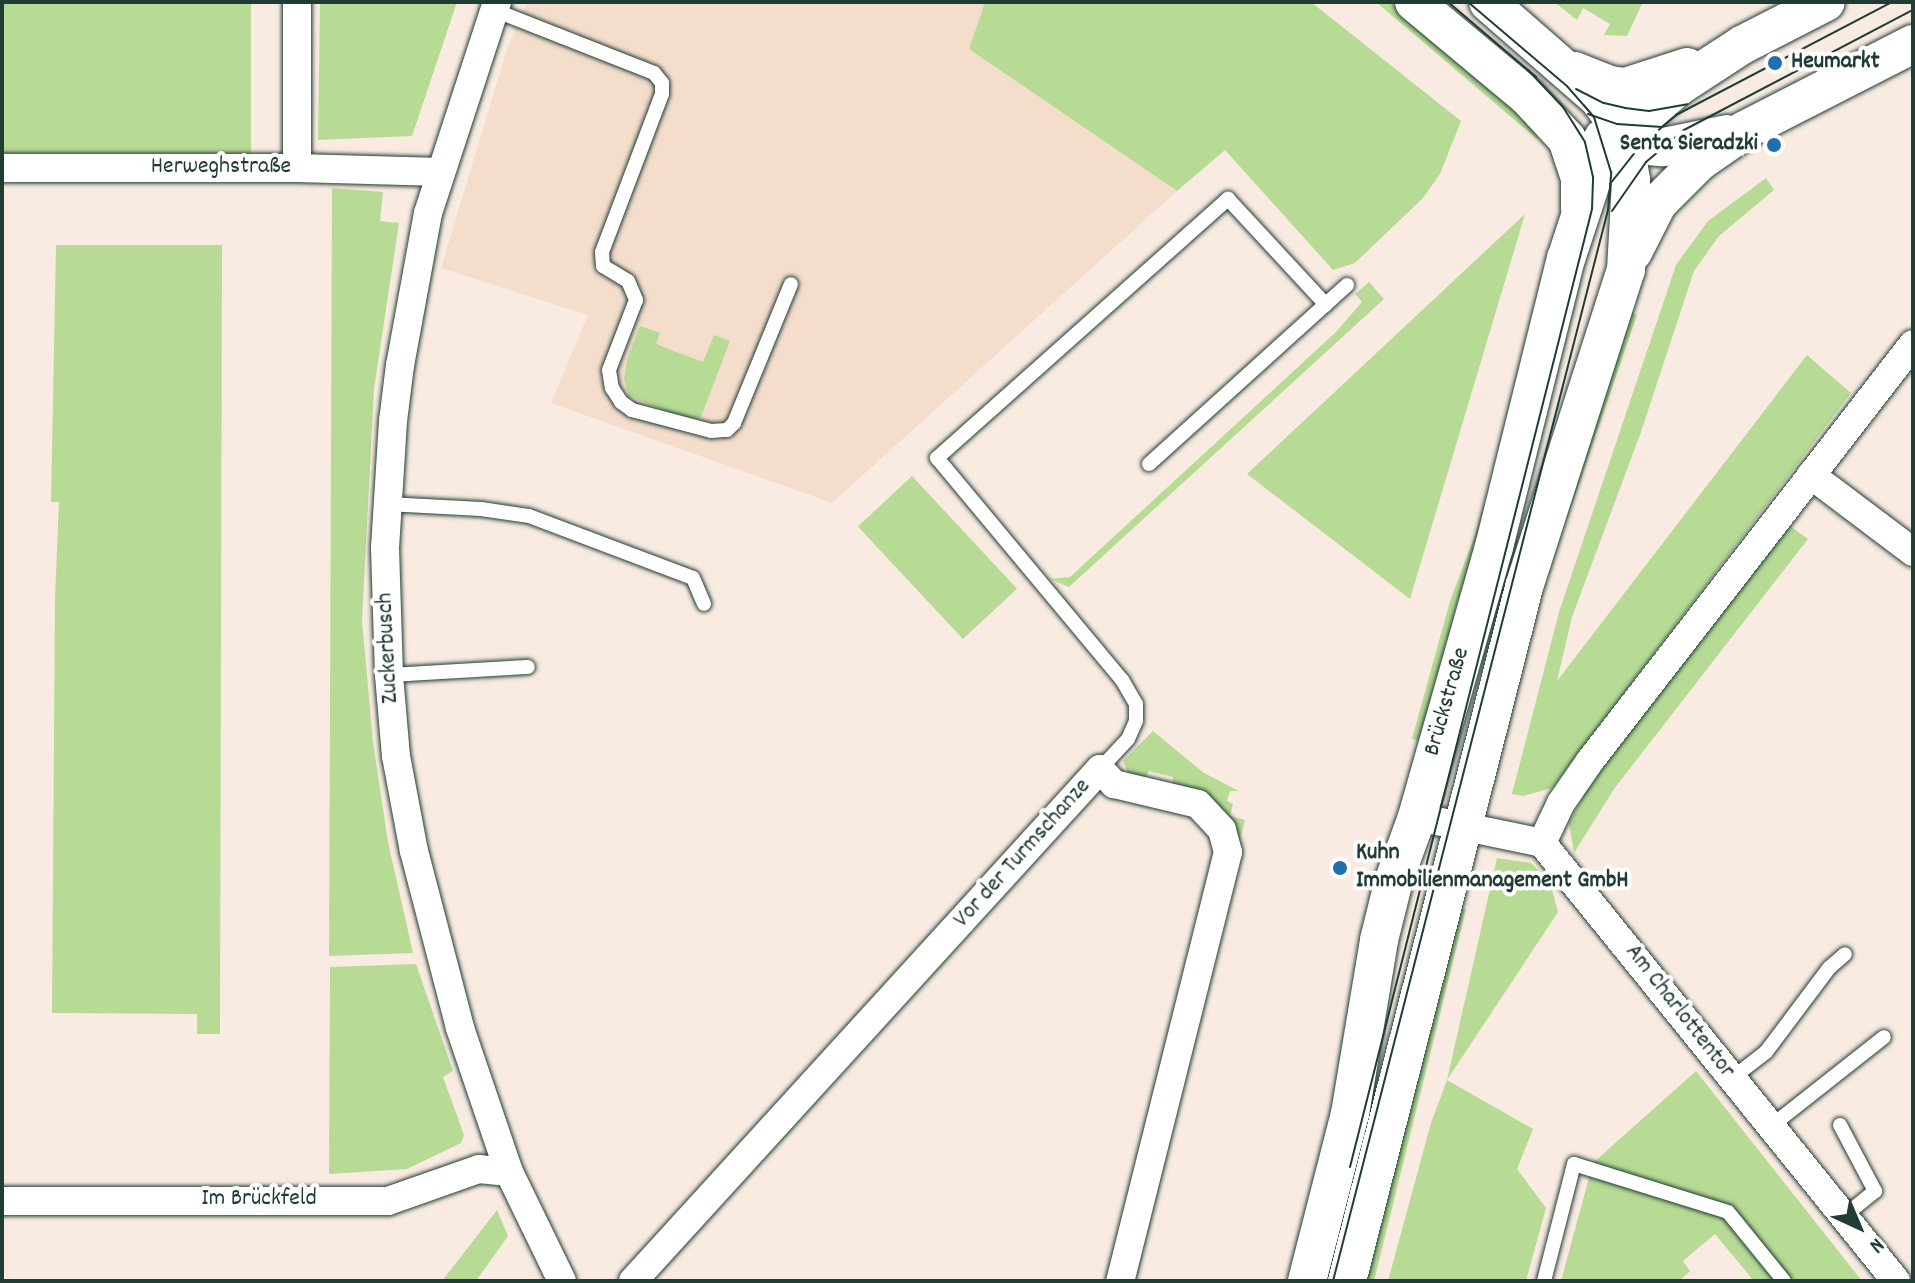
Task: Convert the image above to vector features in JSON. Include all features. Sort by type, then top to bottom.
[{"type":"main road","points":[[1414,2],[1551,119],[1571,148],[1580,178],[1580,213]]},
{"type":"main road","points":[[1488,2],[1604,103],[1620,136]]},
{"type":"main road","points":[[1556,60],[1591,78],[1625,87],[1644,84],[1742,45],[1826,2]]},
{"type":"main road","points":[[1626,270],[1642,228],[1658,203],[1699,162],[1745,130],[1913,44]]},
{"type":"main road","points":[[1620,136],[1679,86],[1742,45]]},
{"type":"main road","points":[[1527,96],[1555,113],[1620,136],[1663,147],[1745,130]]},
{"type":"main road","name":"Brückstraße","points":[[1307,1281],[1350,1114],[1379,940],[1394,880],[1417,817],[1494,547],[1580,213],[1593,177],[1620,136]]},
{"type":"main road","name":"Brückstraße","points":[[1347,1281],[1524,587],[1626,270],[1631,180],[1620,136]]},
{"type":"street","points":[[297,2],[297,168]]},
{"type":"street","name":"Zuckerbusch","points":[[496,6],[428,213],[400,365],[387,504],[385,591],[389,675],[396,756],[414,851],[460,1028],[509,1172],[562,1281]]},
{"type":"street","name":"Herweghstraße","points":[[2,168],[297,168],[441,172]]},
{"type":"street","points":[[1417,817],[1542,843],[1561,803],[1590,761],[1913,344]]},
{"type":"street","points":[[1811,475],[1913,552]]},
{"type":"street","name":"Vor der Turmschanze","points":[[633,1281],[1100,769],[1114,784],[1198,804],[1222,830],[1228,852],[1120,1281]]},
{"type":"street","name":"Am Charlottentor","points":[[1542,843],[1896,1281]]},
{"type":"street","name":"Im Brückfeld","points":[[2,1201],[388,1201],[479,1169],[509,1172]]},
{"type":"lane","points":[[496,6],[654,73],[662,83],[662,94],[602,252],[603,266],[628,281],[636,300],[609,370],[612,388],[621,402],[632,410],[711,431],[727,430],[734,423],[791,284]]},
{"type":"lane","points":[[1100,769],[1128,739],[1136,721],[1136,704],[1122,680],[937,458],[1228,199],[1326,305]]},
{"type":"lane","points":[[1149,464],[1347,285]]},
{"type":"lane","points":[[387,504],[481,509],[529,516],[693,578],[704,604]]},
{"type":"lane","points":[[389,675],[528,667]]},
{"type":"lane","points":[[1731,1079],[1766,1052],[1829,968],[1845,954]]},
{"type":"lane","points":[[1770,1127],[1884,1037]]},
{"type":"lane","points":[[1840,1125],[1875,1191],[1843,1217]]},
{"type":"lane","points":[[1544,1281],[1574,1164],[1728,1212],[1784,1281]]},
{"type":"shaded area","points":[[527,2],[985,2],[969,49],[1177,191],[832,503],[551,403],[588,315],[441,268],[507,49]]},
{"type":"green space","points":[[2,2],[251,2],[251,153],[2,153]]},
{"type":"green space","points":[[320,2],[457,2],[412,136],[318,140]]},
{"type":"green space","points":[[985,2],[1311,2],[1461,121],[1440,174],[1423,198],[1355,263],[1333,270],[1225,150],[1177,191],[969,49]]},
{"type":"green space","points":[[1376,2],[1390,2],[1543,130],[1537,139]]},
{"type":"green space","points":[[1554,2],[1643,2],[1627,36],[1604,35],[1610,24],[1583,8],[1577,20]]},
{"type":"green space","points":[[1766,178],[1774,190],[1719,236],[1694,271],[1641,432],[1572,617],[1557,681],[1807,355],[1851,393],[1552,788],[1523,796],[1512,794],[1559,612],[1676,265],[1708,221]]},
{"type":"green space","points":[[332,188],[383,192],[380,221],[399,223],[374,389],[362,620],[373,742],[388,842],[413,953],[329,956]]},
{"type":"green space","points":[[1525,214],[1410,599],[1247,474]]},
{"type":"green space","points":[[56,245],[222,245],[220,1034],[197,1034],[197,1014],[52,1013],[55,598],[59,502],[51,502]]},
{"type":"green space","points":[[1541,277],[1552,279],[1482,540],[1457,603],[1422,742],[1412,739],[1450,601],[1474,538],[1499,454]]},
{"type":"green space","points":[[1369,282],[1384,299],[1069,587],[1050,579],[1070,577],[1336,332],[1362,302],[1355,294]]},
{"type":"green space","points":[[1629,311],[1637,315],[1538,603]]},
{"type":"green space","points":[[640,326],[660,333],[656,344],[703,362],[714,335],[730,341],[701,417],[686,419],[629,396],[624,379],[627,360]]},
{"type":"green space","points":[[912,476],[1017,589],[963,639],[858,526]]},
{"type":"green space","points":[[1790,526],[1808,539],[1614,789],[1574,853],[1569,823],[1592,780]]},
{"type":"green space","points":[[1153,731],[1204,773],[1239,791],[1230,791],[1227,801],[1233,804],[1230,816],[1245,820],[1238,846],[1173,785],[1173,777],[1149,771],[1144,781],[1129,775],[1123,761]]},
{"type":"green space","points":[[1497,858],[1531,863],[1550,882],[1558,912],[1447,1080]]},
{"type":"green space","points":[[1457,908],[1466,909],[1374,1281],[1357,1281]]},
{"type":"green space","points":[[416,964],[453,1071],[443,1077],[464,1135],[461,1143],[407,1169],[329,1174],[330,967]]},
{"type":"green space","points":[[1696,1071],[1862,1281],[1754,1281],[1715,1234],[1683,1261],[1690,1271],[1679,1281],[1561,1281],[1593,1163]]},
{"type":"green space","points":[[1447,1080],[1533,1129],[1517,1169],[1546,1208],[1526,1281],[1388,1281],[1431,1123]]},
{"type":"green space","points":[[497,1210],[508,1236],[476,1281],[442,1281]]},
{"type":"tram line","points":[[1448,2],[1536,77]]},
{"type":"tram line","points":[[1333,1281],[1608,210],[1611,172],[1594,117],[1567,86],[1468,2]]},
{"type":"tram line","points":[[1610,184],[1640,146],[1676,115],[1892,2]]},
{"type":"tram line","points":[[1612,211],[1646,162],[1684,130],[1913,10]]},
{"type":"tram line","points":[[1350,1167],[1592,209],[1593,177],[1585,142],[1563,107],[1528,70]]},
{"type":"tram line","points":[[1576,89],[1604,103],[1625,108],[1649,111],[1687,104]]},
{"type":"tram line","points":[[1588,114],[1617,124],[1662,127]]},
{"type":"place","name":"Heumarkt","points":[[1775,63]]},
{"type":"place","name":"Senta Sieradzki","points":[[1774,145]]},
{"type":"place","name":"Kuhn Immobilienmanagement GmbH","points":[[1340,868]]}]
